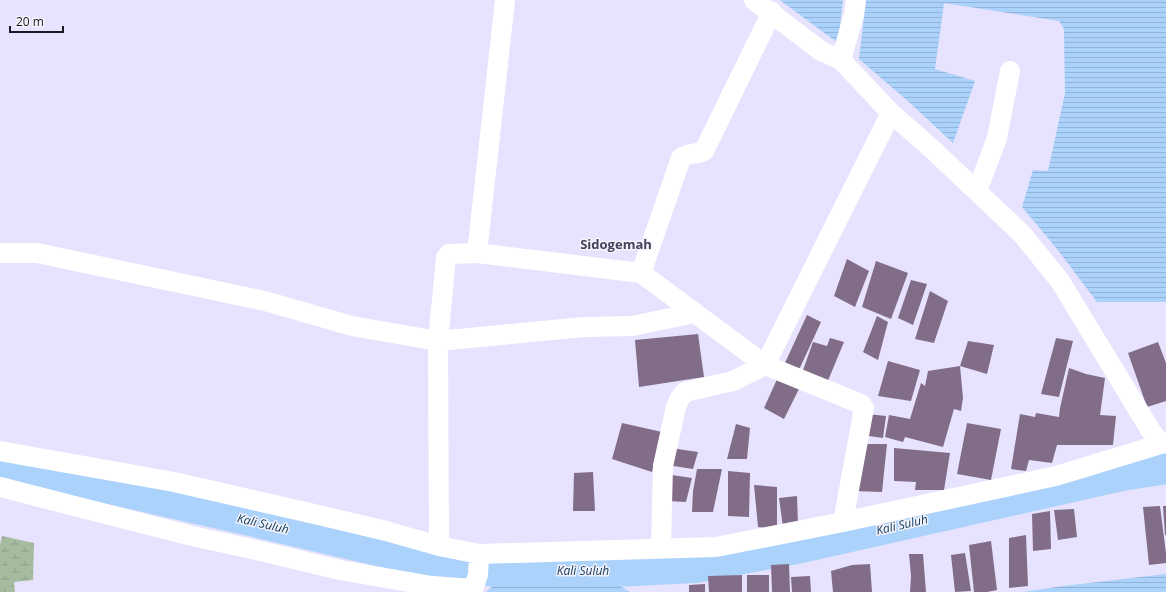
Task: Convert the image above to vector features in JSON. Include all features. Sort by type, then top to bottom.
[{"type":"street","points":[[477,253],[505,0]]},
{"type":"street","points":[[0,451],[174,482],[323,516],[386,531],[439,546],[479,564],[662,548],[716,547],[843,522],[1056,476],[1164,444],[1151,431],[1060,281],[1022,234],[891,113],[841,60],[821,51],[772,12],[754,0]]},
{"type":"street","points":[[841,60],[854,14],[856,0]]},
{"type":"street","points":[[642,273],[681,158],[686,154],[698,154],[704,151],[772,12]]},
{"type":"street","points":[[976,191],[997,138],[1010,71]]},
{"type":"street","points":[[662,548],[663,466],[676,407],[680,398],[685,392],[733,381],[765,365],[891,113]]},
{"type":"street","points":[[0,253],[37,253],[265,301],[352,326],[438,341],[584,327],[632,326],[695,313]]},
{"type":"street","points":[[439,546],[438,341],[446,258],[449,254],[477,253],[642,273],[765,365],[862,405],[864,408],[843,522]]},
{"type":"street","points":[[0,487],[192,536],[340,570],[432,586],[473,589],[479,564]]},
{"type":"green space","points":[[2,536],[34,543],[33,580],[14,582],[15,592],[0,592],[0,545]]},
{"type":"water","points":[[780,0],[843,0],[838,43],[781,1]]},
{"type":"water","points":[[866,0],[1166,0],[1166,302],[1097,302],[1057,249],[1022,207],[1033,170],[1048,171],[1065,93],[1064,29],[1059,21],[944,3],[935,69],[975,81],[953,143],[909,102],[859,59]]},
{"type":"water","points":[[1166,574],[1166,592],[1023,592],[1063,586]]},
{"type":"water","points":[[607,578],[630,592],[486,592],[498,581],[526,579]]},
{"type":"building","points":[[847,259],[869,271],[855,307],[834,296]]},
{"type":"building","points":[[876,261],[908,273],[891,319],[862,307]]},
{"type":"building","points":[[911,280],[927,284],[913,325],[898,318]]},
{"type":"building","points":[[930,291],[948,301],[934,343],[915,339]]},
{"type":"building","points":[[807,315],[821,322],[798,372],[784,365]]},
{"type":"building","points":[[877,316],[888,322],[878,360],[863,352]]},
{"type":"building","points":[[698,334],[704,377],[639,387],[635,340]]},
{"type":"building","points":[[830,338],[844,342],[827,383],[802,373],[813,342],[827,346]]},
{"type":"building","points":[[1056,338],[1073,341],[1059,397],[1041,394]]},
{"type":"building","points":[[968,341],[994,345],[987,374],[960,366]]},
{"type":"building","points":[[1158,342],[1166,363],[1166,401],[1147,407],[1128,353]]},
{"type":"building","points":[[888,361],[920,370],[911,401],[878,396]]},
{"type":"building","points":[[960,366],[963,398],[961,411],[954,409],[943,447],[905,437],[903,442],[885,437],[889,415],[910,419],[921,383],[925,386],[928,371]]},
{"type":"building","points":[[1069,368],[1086,374],[1105,378],[1100,415],[1116,416],[1113,445],[1057,445],[1052,463],[1029,460],[1026,471],[1011,469],[1020,414],[1035,417],[1036,413],[1059,417]]},
{"type":"building","points":[[778,377],[799,389],[784,419],[764,408]]},
{"type":"building","points":[[867,414],[886,416],[883,438],[862,435]]},
{"type":"building","points":[[622,423],[662,432],[652,472],[612,459]]},
{"type":"building","points":[[967,423],[1001,429],[991,480],[957,474]]},
{"type":"building","points":[[736,424],[750,428],[747,459],[727,459]]},
{"type":"building","points":[[862,444],[887,444],[882,492],[854,491]]},
{"type":"building","points":[[671,448],[698,452],[693,469],[667,465]]},
{"type":"building","points":[[894,448],[950,453],[944,490],[915,490],[916,482],[894,481]]},
{"type":"building","points":[[697,469],[722,469],[713,512],[692,512],[693,491]]},
{"type":"building","points":[[728,471],[750,473],[749,517],[728,516]]},
{"type":"building","points":[[593,472],[595,511],[573,511],[574,473]]},
{"type":"building","points":[[672,475],[692,478],[686,502],[667,501]]},
{"type":"building","points":[[754,485],[777,487],[777,529],[758,527]]},
{"type":"building","points":[[797,496],[798,525],[783,527],[779,498]]},
{"type":"building","points":[[1160,506],[1166,563],[1149,565],[1143,507]]},
{"type":"building","points":[[1163,506],[1166,506],[1166,535],[1165,535]]},
{"type":"building","points":[[1074,509],[1077,537],[1058,540],[1054,510]]},
{"type":"building","points":[[1050,511],[1051,549],[1033,551],[1032,514]]},
{"type":"building","points":[[1026,535],[1028,586],[1009,588],[1009,538]]},
{"type":"building","points":[[991,541],[997,590],[974,592],[969,545]]},
{"type":"building","points":[[965,553],[971,591],[955,592],[951,555]]},
{"type":"building","points":[[909,554],[923,554],[926,592],[910,592],[911,576]]},
{"type":"building","points":[[789,564],[790,592],[772,592],[771,565]]},
{"type":"building","points":[[870,564],[872,592],[833,592],[831,571],[852,565]]},
{"type":"building","points":[[742,575],[742,592],[709,592],[708,576]]},
{"type":"building","points":[[747,575],[769,575],[769,592],[747,592]]},
{"type":"building","points":[[810,576],[811,592],[792,592],[791,577]]},
{"type":"building","points":[[705,584],[705,592],[689,592],[689,585]]},
{"type":"waterway","name":"Kali Suluh","points":[[0,465],[43,473],[403,556],[495,571],[613,571],[695,567],[802,547],[1122,475],[1166,468]]},
{"type":"district","name":"Sidogemah","points":[[616,244]]}]
